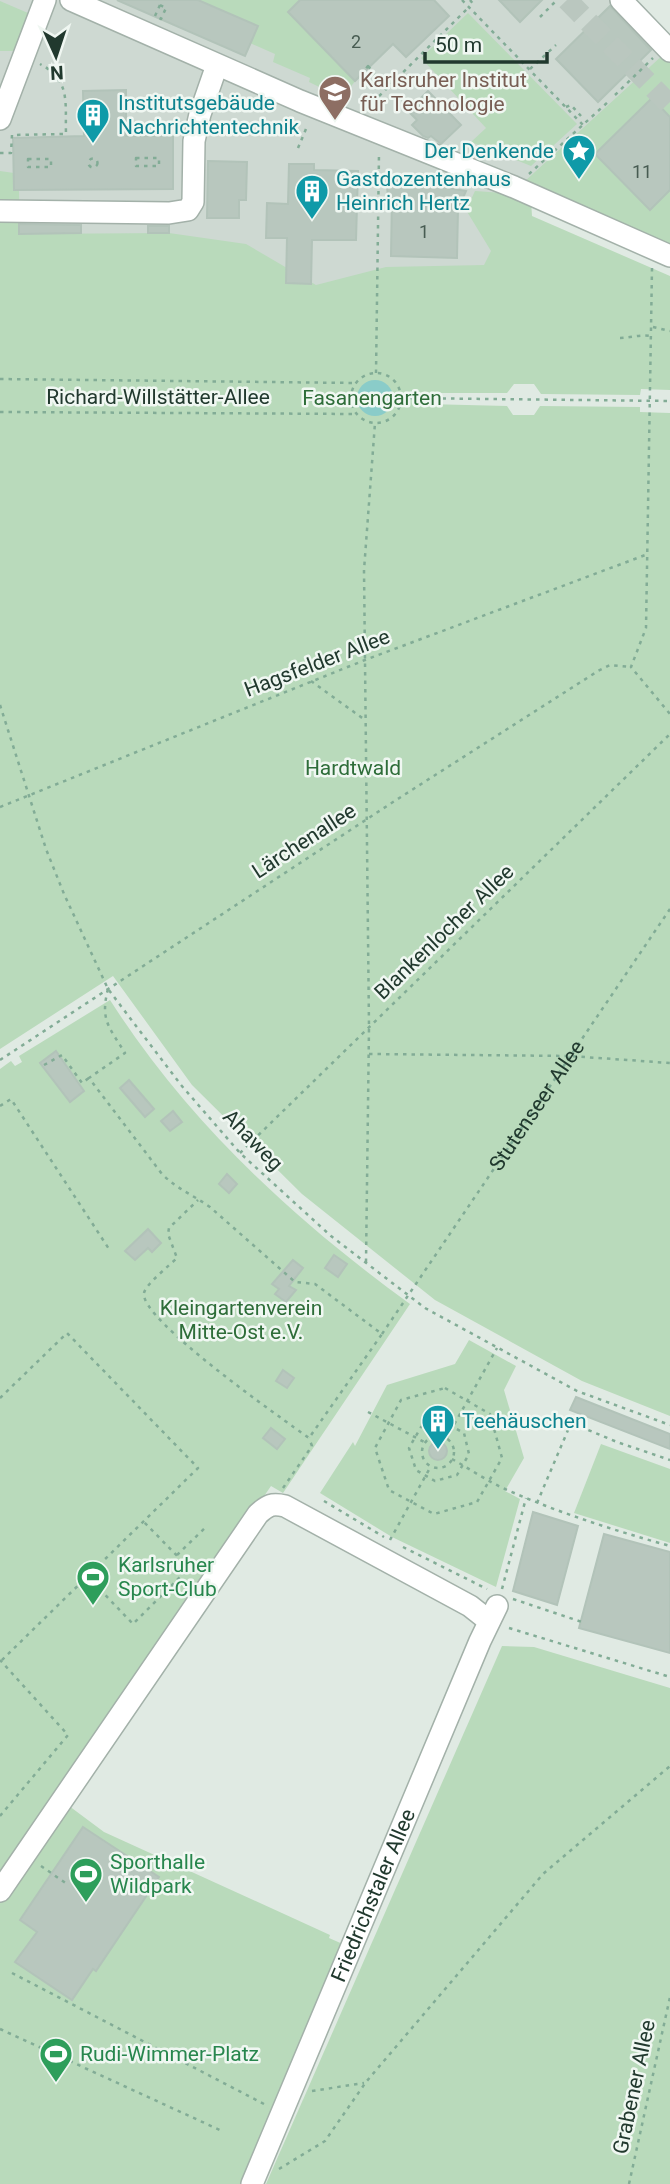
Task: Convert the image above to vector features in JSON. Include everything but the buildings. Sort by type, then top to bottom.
[{"type":"street","points":[[0,119],[45,0]]},
{"type":"street","points":[[71,0],[217,65],[514,187],[667,254]]},
{"type":"street","points":[[621,0],[667,49]]},
{"type":"street","points":[[0,211],[169,213],[188,210],[193,202],[194,141],[217,65]]},
{"type":"street","points":[[0,1891],[258,1514],[274,1503],[285,1506],[470,1606],[495,1607]]},
{"type":"street","name":"Friedrichstaler Allee","points":[[252,2184],[495,1607]]},
{"type":"path","points":[[462,0],[584,126]]},
{"type":"path","points":[[470,0],[474,5]]},
{"type":"path","points":[[540,18],[557,0]]},
{"type":"path","points":[[352,122],[469,7]]},
{"type":"path","points":[[530,70],[556,45]]},
{"type":"path","points":[[615,95],[667,49]]},
{"type":"path","points":[[0,153],[11,153],[12,135],[66,134],[65,96],[61,80],[50,69],[23,55]]},
{"type":"path","points":[[368,66],[374,72],[364,83],[359,78],[368,66]]},
{"type":"path","points":[[514,187],[609,101]]},
{"type":"path","points":[[566,107],[571,105],[581,116]]},
{"type":"path","points":[[298,148],[306,129]]},
{"type":"path","points":[[376,373],[380,134]]},
{"type":"path","points":[[136,158],[159,158],[159,166],[136,166],[136,158]]},
{"type":"path","points":[[28,159],[51,159],[51,167],[28,167],[28,159]]},
{"type":"path","points":[[667,254],[652,265],[646,628],[632,667],[670,713]]},
{"type":"path","points":[[651,326],[670,331]]},
{"type":"path","points":[[620,338],[634,338],[642,334],[651,336]]},
{"type":"path","points":[[376,373],[393,381],[400,398],[394,414],[375,423],[357,414],[351,398],[356,383],[363,377],[376,373]]},
{"type":"path","name":"Richard-Willstätter-Allee","points":[[0,379],[356,383]]},
{"type":"path","points":[[400,398],[670,401]]},
{"type":"path","name":"Richard-Willstätter-Allee","points":[[0,412],[357,414]]},
{"type":"path","points":[[366,1264],[369,818],[364,570],[375,423]]},
{"type":"path","name":"Hagsfelder Allee","points":[[0,807],[311,681],[648,554]]},
{"type":"path","name":"Lärchenallee","points":[[0,1060],[598,671],[610,665],[632,667]]},
{"type":"path","points":[[311,681],[367,721]]},
{"type":"path","name":"Ahaweg","points":[[0,705],[64,894],[108,989],[181,1085],[240,1153],[295,1205],[407,1295],[577,1391],[670,1425]]},
{"type":"path","name":"Blankenlocher Allee","points":[[240,1153],[670,734]]},
{"type":"path","name":"Stutenseer Allee","points":[[274,1503],[312,1446],[309,1438],[670,909]]},
{"type":"path","points":[[44,1066],[62,1055],[82,1083],[125,1053],[106,1022],[103,1008],[108,989]]},
{"type":"path","points":[[369,1055],[570,1056],[670,1063]]},
{"type":"path","points":[[89,1078],[162,1174],[175,1187],[198,1200],[295,1282],[315,1284],[382,1334]]},
{"type":"path","points":[[0,1106],[11,1099],[109,1249]]},
{"type":"path","points":[[198,1200],[169,1228],[168,1234],[177,1258],[148,1287],[144,1293],[145,1304],[155,1316],[226,1377],[309,1438]]},
{"type":"path","points":[[0,1398],[67,1333],[198,1468],[0,1660],[68,1735],[0,1816]]},
{"type":"path","points":[[446,1438],[497,1348]]},
{"type":"path","points":[[445,1388],[467,1401],[490,1414],[502,1458],[477,1502],[434,1514],[389,1490],[375,1448],[401,1400],[445,1388]]},
{"type":"path","points":[[368,1412],[426,1443]]},
{"type":"path","points":[[557,1418],[670,1460]]},
{"type":"path","points":[[443,1421],[464,1433],[469,1454],[457,1475],[435,1481],[416,1470],[409,1448],[415,1438],[421,1427],[443,1421]]},
{"type":"path","points":[[537,1503],[571,1423]]},
{"type":"path","points":[[439,1435],[446,1438],[452,1442],[455,1454],[449,1465],[436,1469],[425,1462],[422,1450],[429,1438],[439,1435]]},
{"type":"path","points":[[452,1460],[537,1503],[600,1527],[670,1546]]},
{"type":"path","points":[[324,1501],[390,1540],[431,1466]]},
{"type":"path","points":[[495,1607],[526,1498]]},
{"type":"path","points":[[87,1576],[133,1624],[189,1568],[143,1521]]},
{"type":"path","points":[[177,1555],[207,1526]]},
{"type":"path","points":[[402,1546],[495,1607],[587,1654],[670,1677]]},
{"type":"path","points":[[495,1607],[582,1622]]},
{"type":"path","points":[[279,2170],[325,2141],[366,2082],[543,1874],[670,1766]]},
{"type":"path","points":[[25,1856],[67,1884]]},
{"type":"path","points":[[12,1973],[284,2103],[366,2082]]},
{"type":"path","name":"Grabener Allee","points":[[629,2184],[670,1997]]},
{"type":"path","points":[[0,2029],[222,2131]]},
{"type":"shaded area","name":"Karlsruher Institut für Technologie","points":[[0,0],[611,0],[670,60],[670,243],[525,185],[470,320],[0,324]]},
{"type":"green space","points":[[198,0],[303,0],[356,80],[342,98],[309,82],[310,78],[273,62],[275,54],[250,43],[257,26]]},
{"type":"green space","points":[[0,1],[28,13],[14,51],[0,51]]},
{"type":"green space","points":[[468,13],[577,124],[531,166],[471,142],[486,128],[421,58]]},
{"type":"green space","points":[[664,54],[670,60],[670,117],[652,99],[651,209],[670,190],[670,243],[667,246],[524,182]]},
{"type":"green space","name":"Hardtwald","points":[[0,171],[14,173],[14,190],[19,190],[20,234],[169,233],[246,244],[316,285],[386,267],[484,265],[491,251],[466,210],[475,191],[518,194],[531,200],[532,216],[670,276],[670,390],[641,389],[640,395],[541,394],[534,384],[514,384],[507,393],[426,393],[426,404],[507,406],[513,415],[534,415],[540,406],[640,407],[640,412],[670,413],[670,1416],[582,1381],[435,1300],[302,1194],[192,1085],[113,976],[0,1049]]},
{"type":"green space","name":"Karlsruher Sport-Club","points":[[110,1000],[173,1087],[245,1166],[325,1238],[410,1304],[283,1493],[271,1486],[57,1797],[104,1832],[330,1935],[329,1938],[345,1945],[245,2184],[0,2184],[0,1069],[11,1061],[15,1066],[22,1062],[19,1056]]},
{"type":"green space","points":[[469,1340],[516,1366],[504,1390],[524,1458],[505,1491],[520,1499],[496,1587],[392,1537],[320,1493],[353,1442],[355,1446],[387,1385],[455,1364]]},
{"type":"green space","points":[[601,1444],[670,1469],[670,1543],[574,1513]]},
{"type":"green space","points":[[502,1646],[534,1647],[670,1688],[670,2184],[266,2184]]},
{"type":"water","points":[[375,380],[388,385],[393,398],[388,411],[375,416],[362,411],[357,398],[362,385]]},
{"type":"tunnel","points":[[567,0],[670,105]]},
{"type":"place","name":"Karlsruher Institut für Technologie","points":[[335,122]]},
{"type":"place","name":"Institutsgebäude Nachrichtentechnik","points":[[93,145]]},
{"type":"place","name":"Der Denkende","points":[[579,181]]},
{"type":"place","name":"Gastdozentenhaus Heinrich Hertz","points":[[312,221]]},
{"type":"place","name":"Teehäuschen","points":[[438,1451]]},
{"type":"place","name":"Karlsruher Sport-Club","points":[[93,1607]]},
{"type":"place","name":"Sporthalle Wildpark","points":[[86,1904]]},
{"type":"place","name":"Rudi-Wimmer-Platz","points":[[56,2084]]},
{"type":"park label","name":"Fasanengarten","points":[[372,398]]},
{"type":"park label","name":"Kleingartenverein Mitte-Ost e.V.","points":[[241,1320]]}]
